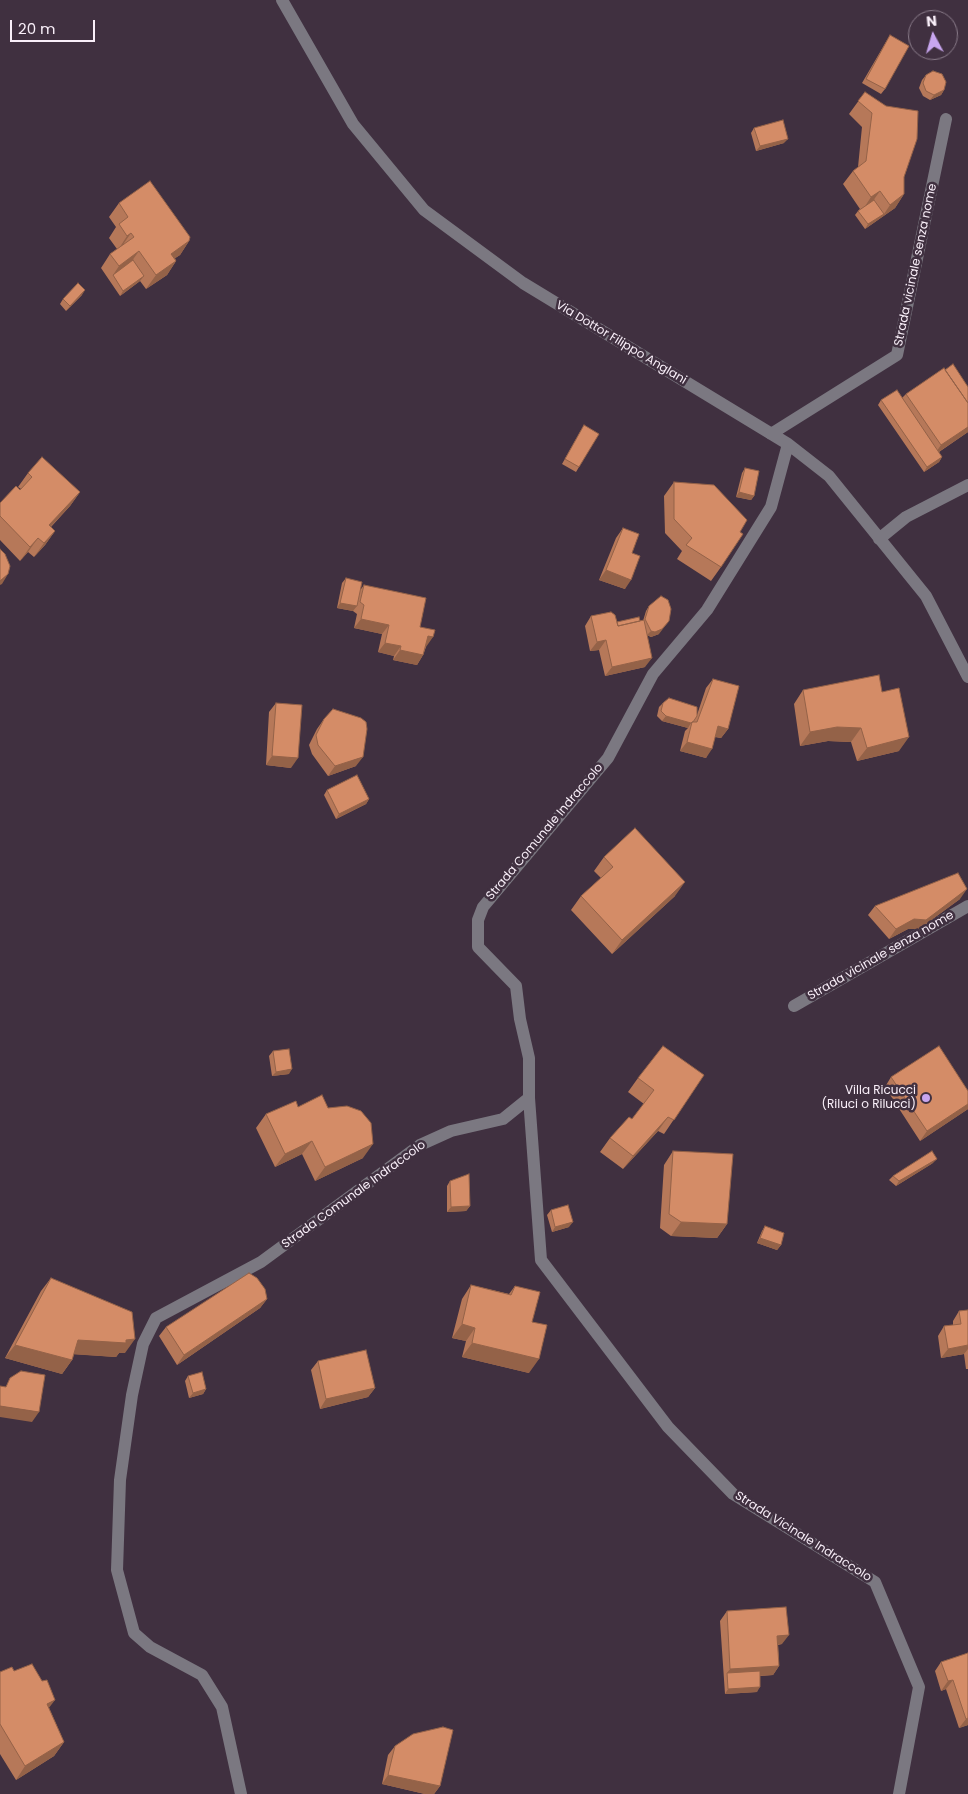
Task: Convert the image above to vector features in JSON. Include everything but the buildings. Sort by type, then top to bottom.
[{"type":"street","name":"Via Dottor Filippo Anglani","points":[[282,0],[353,124],[424,210],[523,283],[788,444],[829,476],[926,596],[968,677]]},
{"type":"street","name":"Strada vicinale senza nome","points":[[771,434],[897,355],[946,119]]},
{"type":"street","name":"Strada Comunale Indraccolo","points":[[241,1794],[222,1707],[202,1674],[150,1647],[134,1633],[117,1570],[120,1480],[132,1395],[143,1344],[156,1318],[261,1262],[420,1144],[451,1131],[503,1119],[529,1098],[529,1058],[520,1019],[516,986],[478,947],[478,920],[483,907],[608,758],[653,674],[707,610],[771,507],[788,444]]},
{"type":"street","points":[[879,539],[906,517],[968,485]]},
{"type":"street","name":"Strada vicinale senza nome","points":[[794,1006],[968,906]]},
{"type":"street","name":"Strada Vicinale Indraccolo","points":[[529,1098],[541,1260],[668,1427],[733,1494],[875,1582],[919,1687],[899,1794]]},
{"type":"place","name":"Villa Ricucci (Riluci o Rilucci)","points":[[926,1098]]}]
